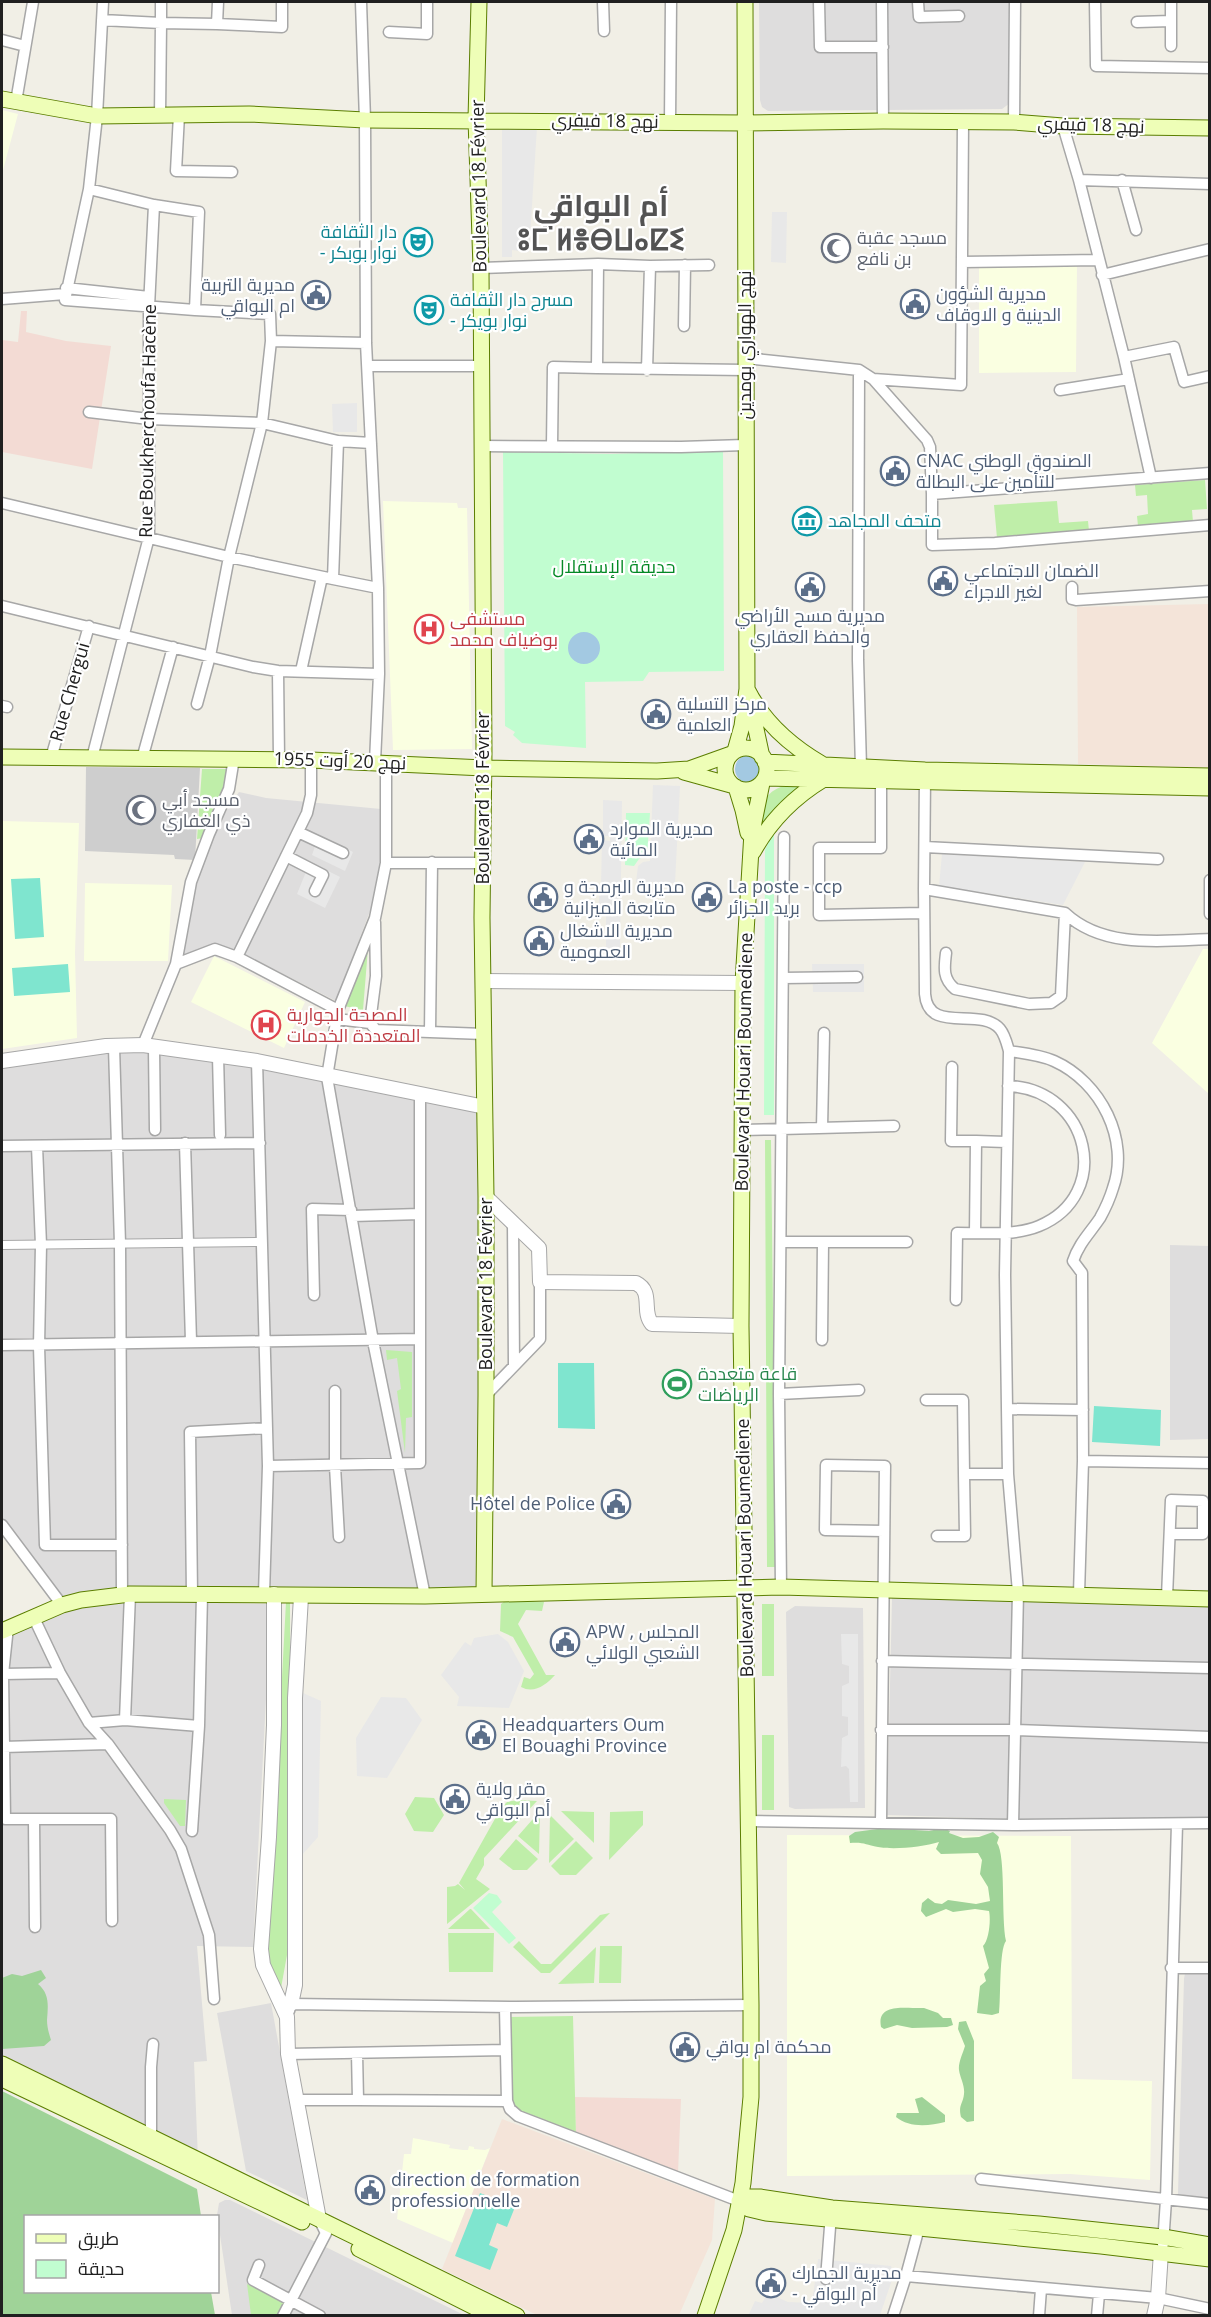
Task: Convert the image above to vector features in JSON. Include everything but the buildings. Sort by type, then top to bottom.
[{"type":"main road","name":"Boulevard 18 Février","points":[[479,2],[476,119],[481,268],[484,768],[482,863],[486,1197],[484,1594]]},
{"type":"main road","name":"نهج الهواري بومدين","points":[[733,752],[742,726],[747,689],[745,2]]},
{"type":"main road","name":"نهج 18 فيفري","points":[[9,101],[97,116],[249,114],[365,120],[476,119],[744,123],[1014,122],[1063,126],[1209,128]]},
{"type":"main road","name":"نهج الهواري بومدين","points":[[747,689],[764,759]]},
{"type":"main road","points":[[747,689],[760,712],[824,772]]},
{"type":"main road","points":[[763,780],[766,772],[764,759],[758,752],[746,748],[733,752],[725,769],[733,786],[749,790],[763,780],[861,767],[925,776],[1209,788]]},
{"type":"main road","name":"نهج 20 أوت 1955","points":[[678,771],[700,766],[733,752]]},
{"type":"main road","name":"نهج 20 أوت 1955","points":[[2,757],[234,758],[381,762],[484,768],[678,771],[705,776],[733,786]]},
{"type":"main road","points":[[764,759],[824,772],[881,780],[925,776],[1209,776]]},
{"type":"main road","points":[[750,857],[764,833],[781,812],[824,772]]},
{"type":"main road","name":"Boulevard Houari Boumediene","points":[[695,2316],[715,2261],[743,2168],[751,2097],[752,2005],[747,1821],[746,1589],[741,1326],[743,983],[752,832],[763,780]]},
{"type":"main road","name":"Boulevard Houari Boumediene","points":[[733,786],[746,821],[750,857]]},
{"type":"main road","points":[[4,1625],[81,1600],[126,1595],[425,1596],[782,1587],[1209,1599]]},
{"type":"main road","points":[[2,2064],[319,2219],[491,2312]]},
{"type":"main road","points":[[2,2079],[491,2312],[518,2316]]},
{"type":"main road","points":[[743,2168],[767,2206]]},
{"type":"main road","points":[[735,2199],[749,2209],[767,2206],[1162,2245],[1209,2245]]},
{"type":"main road","name":"Boulevard Houari Boumediene","points":[[705,2316],[734,2230],[735,2199]]},
{"type":"main road","points":[[734,2230],[767,2206]]},
{"type":"main road","points":[[1162,2245],[1209,2259]]},
{"type":"street","points":[[9,101],[25,46],[33,2]]},
{"type":"street","points":[[65,294],[89,189],[97,116],[103,2]]},
{"type":"street","points":[[160,115],[161,2]]},
{"type":"street","points":[[217,24],[218,2]]},
{"type":"street","points":[[102,20],[282,27],[282,2]]},
{"type":"street","points":[[361,2],[365,120],[366,343],[378,588],[381,762],[386,863],[375,918],[338,1015],[327,1077],[373,1341],[425,1596]]},
{"type":"street","points":[[389,32],[427,34],[427,2]]},
{"type":"street","points":[[603,2],[604,31]]},
{"type":"street","points":[[670,122],[671,2]]},
{"type":"street","points":[[819,2],[820,47],[883,46]]},
{"type":"street","points":[[882,2],[883,121]]},
{"type":"street","points":[[918,2],[919,18],[959,16]]},
{"type":"street","points":[[1014,122],[1015,2]]},
{"type":"street","points":[[1095,2],[1096,66],[1209,68]]},
{"type":"street","points":[[1171,2],[1171,46]]},
{"type":"street","points":[[1137,22],[1171,21]]},
{"type":"street","points":[[2,40],[25,46]]},
{"type":"street","points":[[179,115],[176,171],[232,172]]},
{"type":"street","points":[[873,379],[961,385],[963,123]]},
{"type":"street","points":[[1063,126],[1124,357],[1151,478]]},
{"type":"street","points":[[1079,180],[1209,184]]},
{"type":"street","points":[[1122,180],[1136,230]]},
{"type":"street","points":[[89,189],[154,205],[199,212],[195,310]]},
{"type":"street","name":"Rue Boukherchoufa Hacène","points":[[92,758],[149,537],[149,302],[154,205]]},
{"type":"street","points":[[1102,275],[1209,249]]},
{"type":"street","points":[[962,262],[1098,260]]},
{"type":"street","points":[[481,268],[598,264],[709,266]]},
{"type":"street","points":[[597,368],[598,264]]},
{"type":"street","points":[[684,326],[685,265]]},
{"type":"street","points":[[647,370],[650,266]]},
{"type":"street","points":[[2,299],[65,294],[149,302],[195,310],[270,314],[271,340],[262,423],[229,557],[210,656],[198,704]]},
{"type":"street","points":[[271,340],[366,343]]},
{"type":"street","points":[[1124,357],[1174,347],[1184,382],[1209,376]]},
{"type":"street","points":[[552,446],[553,367],[647,370],[746,364],[859,370],[873,379],[927,440],[930,447],[932,545],[995,543],[1209,525]]},
{"type":"street","points":[[368,366],[481,366]]},
{"type":"street","points":[[859,370],[858,660],[861,767]]},
{"type":"street","points":[[1059,390],[1129,379]]},
{"type":"street","points":[[89,412],[149,419],[262,423],[338,441],[371,442]]},
{"type":"street","points":[[301,671],[327,578],[338,441]]},
{"type":"street","points":[[482,446],[746,445]]},
{"type":"street","points":[[932,494],[1209,473]]},
{"type":"street","points":[[2,503],[229,557],[378,588]]},
{"type":"street","points":[[1072,587],[1072,599],[1076,600],[1209,591]]},
{"type":"street","points":[[2,606],[278,671],[379,674]]},
{"type":"street","name":"Rue Chergui","points":[[51,758],[89,626]]},
{"type":"street","points":[[142,759],[173,647]]},
{"type":"street","points":[[278,671],[279,759]]},
{"type":"street","points":[[155,1130],[148,1047],[176,964],[191,882],[209,834],[230,789],[234,758]]},
{"type":"street","points":[[237,957],[307,813],[311,795],[311,760]]},
{"type":"street","points":[[925,776],[922,913],[925,994],[928,1007],[938,1016],[990,1023],[1001,1030],[1009,1051],[1005,1232],[1008,1474],[1018,1592],[1012,1824]]},
{"type":"street","points":[[881,780],[881,848],[819,848],[819,915],[922,913]]},
{"type":"street","points":[[298,831],[343,853]]},
{"type":"street","points":[[782,1587],[779,1394],[784,837]]},
{"type":"street","points":[[925,848],[1158,859]]},
{"type":"street","points":[[286,856],[323,875],[315,891]]},
{"type":"street","points":[[430,1032],[432,862]]},
{"type":"street","points":[[386,863],[482,863]]},
{"type":"street","points":[[1209,880],[1209,914]]},
{"type":"street","points":[[924,889],[1065,913],[1089,929],[1128,940],[1149,942],[1209,939]]},
{"type":"street","points":[[946,953],[944,970],[947,982],[955,989],[1029,1004],[1051,1003],[1061,996],[1065,913]]},
{"type":"street","points":[[370,1023],[376,976],[375,918]]},
{"type":"street","points":[[176,964],[215,949],[237,957],[338,1015],[370,1023],[376,1030],[484,1034]]},
{"type":"street","points":[[783,978],[857,977]]},
{"type":"street","points":[[483,981],[743,983]]},
{"type":"street","points":[[822,1128],[824,1033]]},
{"type":"street","points":[[2,1061],[106,1046],[148,1047],[257,1061],[327,1077],[485,1107]]},
{"type":"street","points":[[114,1047],[120,1244],[122,1545],[126,1595],[125,1720]]},
{"type":"street","points":[[1009,1051],[1041,1057],[1068,1069],[1097,1097],[1111,1121],[1118,1153],[1114,1186],[1100,1218],[1082,1241],[1073,1261],[1082,1273],[1083,1461],[1079,1594]]},
{"type":"street","points":[[218,1056],[220,1135]]},
{"type":"street","points":[[257,1061],[266,1341],[269,1594],[274,1725],[261,1949],[263,1965],[289,2010]]},
{"type":"street","points":[[952,1067],[951,1141],[1006,1142]]},
{"type":"street","points":[[956,1300],[957,1233],[1005,1232],[1037,1227],[1056,1217],[1076,1192],[1084,1161],[1081,1139],[1066,1111],[1040,1092],[1019,1086],[1008,1086]]},
{"type":"street","points":[[268,1466],[420,1463],[420,1094]]},
{"type":"street","points":[[742,1130],[894,1126]]},
{"type":"street","points":[[975,1233],[976,1141]]},
{"type":"street","points":[[185,1143],[191,1341]]},
{"type":"street","points":[[2,1146],[260,1143]]},
{"type":"street","points":[[37,1146],[41,1245],[39,1346],[45,1545]]},
{"type":"street","points":[[486,1197],[539,1248],[540,1282],[540,1339],[486,1395]]},
{"type":"street","points":[[314,1295],[312,1209],[352,1213],[420,1214]]},
{"type":"street","points":[[513,1222],[514,1365]]},
{"type":"street","points":[[2,1245],[262,1242]]},
{"type":"street","points":[[781,1242],[907,1242]]},
{"type":"street","points":[[822,1340],[823,1242]]},
{"type":"street","points":[[540,1282],[636,1283],[643,1287],[646,1293],[647,1316],[652,1324],[741,1326]]},
{"type":"street","points":[[2,1345],[420,1339]]},
{"type":"street","points":[[779,1394],[859,1390]]},
{"type":"street","points":[[335,1391],[335,1466],[339,1537]]},
{"type":"street","points":[[926,1400],[963,1400],[965,1536],[937,1536]]},
{"type":"street","points":[[1008,1409],[1083,1410]]},
{"type":"street","points":[[192,1831],[199,1726],[190,1432],[267,1428]]},
{"type":"street","points":[[1083,1461],[1209,1462]]},
{"type":"street","points":[[880,1823],[885,1466],[826,1465],[825,1530],[884,1531]]},
{"type":"street","points":[[964,1474],[1008,1474]]},
{"type":"street","points":[[1167,1597],[1171,1500],[1203,1501],[1203,1534],[1170,1534]]},
{"type":"street","points":[[2,1525],[62,1605]]},
{"type":"street","points":[[23,1553],[45,1545],[122,1545]]},
{"type":"street","points":[[284,2316],[326,2233],[319,2219],[288,2054],[289,2010],[295,1985],[295,1698],[301,1597]]},
{"type":"street","points":[[33,1616],[60,1673],[89,1723],[108,1744],[170,1830],[181,1849],[209,1935],[214,1999]]},
{"type":"street","points":[[4,1625],[3,1819],[111,1819],[112,1921]]},
{"type":"street","points":[[882,1661],[1209,1668]]},
{"type":"street","points":[[3,1674],[60,1673]]},
{"type":"street","points":[[89,1723],[125,1720],[199,1726]]},
{"type":"street","points":[[881,1730],[1014,1730],[1209,1737]]},
{"type":"street","points":[[3,1747],[108,1744]]},
{"type":"street","points":[[34,1820],[35,1927]]},
{"type":"street","points":[[747,1821],[1012,1824],[1209,1823]]},
{"type":"street","points":[[1154,2316],[1158,2298],[1166,2200],[1177,1824]]},
{"type":"street","points":[[1172,1968],[1209,1968]]},
{"type":"street","points":[[289,2010],[752,2005]]},
{"type":"street","points":[[505,2007],[507,2101],[510,2109],[518,2116],[735,2199]]},
{"type":"street","points":[[151,2135],[153,2044]]},
{"type":"street","points":[[288,2054],[506,2050]]},
{"type":"street","points":[[357,2053],[358,2100]]},
{"type":"street","points":[[296,2100],[507,2101]]},
{"type":"street","points":[[981,2179],[1209,2204]]},
{"type":"street","points":[[826,2279],[832,2214]]},
{"type":"street","points":[[893,2316],[920,2222]]},
{"type":"street","points":[[259,2265],[253,2280],[320,2316]]},
{"type":"street","points":[[906,2276],[1158,2298],[1209,2309]]},
{"type":"street","points":[[1039,2316],[1041,2289]]},
{"type":"street","points":[[1097,2316],[1099,2294]]},
{"type":"shaded area","points":[[759,2],[1015,2],[1010,103],[1002,109],[768,111],[762,107],[760,100]]},
{"type":"shaded area","points":[[2,110],[18,114],[2,174]]},
{"type":"shaded area","points":[[502,126],[537,127],[529,252],[512,250],[512,257],[502,257]]},
{"type":"shaded area","points":[[772,212],[787,212],[786,263],[771,262]]},
{"type":"shaded area","points":[[1077,264],[1076,372],[979,373],[979,266]]},
{"type":"shaded area","points":[[21,311],[27,311],[26,332],[66,341],[111,346],[92,469],[2,452],[2,340],[18,342]]},
{"type":"shaded area","points":[[357,403],[357,432],[333,432],[332,404]]},
{"type":"shaded area","name":"مستشفى بوضياف محمد","points":[[383,501],[457,503],[458,508],[467,508],[472,749],[393,750]]},
{"type":"shaded area","points":[[1209,604],[1209,768],[1078,764],[1077,607]]},
{"type":"shaded area","points":[[584,632],[595,637],[600,648],[595,659],[584,664],[573,659],[568,648],[573,637]]},
{"type":"shaded area","points":[[749,755],[759,759],[763,769],[759,779],[749,783],[739,779],[735,769],[739,759]]},
{"type":"shaded area","name":"مسجد أبي ذي الغفاري","points":[[86,767],[200,768],[195,860],[175,859],[174,855],[85,851]]},
{"type":"shaded area","points":[[653,785],[680,786],[675,883],[636,882],[638,866],[650,861]]},
{"type":"shaded area","points":[[239,792],[266,798],[381,809],[382,852],[375,898],[336,1001],[254,959],[182,956],[201,861],[229,806]]},
{"type":"shaded area","points":[[603,800],[622,801],[620,948],[606,948],[606,912],[609,912],[609,904],[599,904],[599,894],[610,894],[610,886],[601,886],[602,840],[610,841],[610,836],[603,836]]},
{"type":"shaded area","points":[[2,821],[79,823],[75,953],[77,1038],[2,1049]]},
{"type":"shaded area","points":[[319,835],[353,852],[345,871],[312,855]]},
{"type":"shaded area","points":[[942,854],[1085,862],[1063,905],[939,886]]},
{"type":"shaded area","points":[[310,862],[340,877],[325,908],[297,894]]},
{"type":"shaded area","points":[[40,878],[44,937],[15,939],[11,879]]},
{"type":"shaded area","points":[[85,883],[172,885],[168,961],[84,961]]},
{"type":"shaded area","points":[[1203,949],[1209,949],[1209,1094],[1152,1043]]},
{"type":"shaded area","name":"المصحة الجوارية المتعددة الخدمات","points":[[214,956],[305,1002],[284,1048],[191,1002]]},
{"type":"shaded area","points":[[68,964],[70,992],[14,996],[12,968]]},
{"type":"shaded area","points":[[812,964],[864,964],[864,992],[813,992]]},
{"type":"shaded area","points":[[143,1045],[485,1107],[484,1594],[264,1594],[62,1605],[2,1525],[2,1061]]},
{"type":"shaded area","points":[[1170,1245],[1209,1246],[1209,1439],[1170,1440]]},
{"type":"shaded area","points":[[558,1363],[594,1363],[595,1429],[558,1428]]},
{"type":"shaded area","points":[[1094,1406],[1161,1410],[1160,1446],[1092,1442]]},
{"type":"shaded area","points":[[892,1598],[1209,1607],[1209,1818],[1012,1819],[887,1815]]},
{"type":"shaded area","points":[[124,1601],[271,1604],[253,1947],[197,1946],[207,2061],[194,2062],[198,2159],[2,2061],[2,1635],[78,1605]]},
{"type":"shaded area","points":[[795,1606],[863,1608],[865,1808],[795,1809],[789,1807],[786,1612]]},
{"type":"shaded area","points":[[498,1634],[508,1642],[524,1671],[509,1708],[457,1706],[459,1697],[441,1675],[465,1642],[471,1646],[474,1638]]},
{"type":"shaded area","points":[[841,1634],[858,1634],[858,1802],[850,1802],[849,1769],[846,1766],[841,1767],[842,1738],[848,1735],[848,1717],[842,1716],[842,1686],[849,1683],[849,1666],[842,1664]]},
{"type":"shaded area","points":[[303,1693],[321,1701],[318,1837],[302,1855]]},
{"type":"shaded area","points":[[381,1697],[406,1698],[422,1720],[387,1778],[357,1776],[356,1738]]},
{"type":"shaded area","points":[[787,1835],[1071,1836],[1072,2079],[1152,2081],[1150,2180],[1070,2174],[787,2176]]},
{"type":"shaded area","points":[[1209,1972],[1209,2199],[1178,2194],[1184,1979],[1185,1973]]},
{"type":"shaded area","points":[[271,2003],[307,2200],[246,2171],[217,2013]]},
{"type":"shaded area","points":[[575,2097],[681,2099],[678,2173],[576,2135]]},
{"type":"shaded area","points":[[502,2119],[715,2199],[712,2240],[679,2315],[537,2315],[442,2269]]},
{"type":"shaded area","points":[[413,2138],[450,2145],[449,2148],[463,2150],[468,2150],[469,2146],[474,2149],[490,2148],[453,2243],[397,2219],[404,2154],[411,2154]]},
{"type":"shaded area","points":[[480,2193],[515,2207],[507,2227],[497,2223],[489,2245],[498,2249],[490,2270],[455,2256]]},
{"type":"shaded area","points":[[230,2200],[464,2315],[232,2315],[219,2215],[217,2215],[219,2203]]},
{"type":"shaded area","points":[[818,2259],[891,2266],[894,2274],[880,2315],[748,2316],[755,2301],[762,2303],[768,2293],[788,2302],[812,2303]]},
{"type":"green space","name":"حديقة الإستقلال","points":[[723,450],[724,671],[649,672],[643,681],[585,682],[586,748],[522,743],[513,735],[515,732],[505,726],[503,452],[611,454]]},
{"type":"green space","points":[[1205,480],[1207,509],[1192,510],[1193,522],[1138,526],[1137,516],[1148,514],[1147,495],[1136,496],[1135,485]]},
{"type":"green space","points":[[1057,501],[1059,523],[1088,521],[1089,531],[997,538],[994,505]]},
{"type":"green space","points":[[202,769],[228,769],[226,789],[203,838],[197,839]]},
{"type":"green space","points":[[790,784],[801,784],[781,803],[759,831],[763,806],[768,795]]},
{"type":"green space","points":[[626,813],[650,813],[647,856],[639,859],[634,866],[625,865]]},
{"type":"green space","points":[[774,830],[774,1115],[764,1115],[765,850]]},
{"type":"green space","points":[[368,948],[363,1010],[344,1006]]},
{"type":"green space","points":[[765,1140],[771,1140],[776,1567],[767,1567]]},
{"type":"green space","points":[[386,1350],[412,1352],[412,1417],[406,1418],[405,1453],[397,1391],[401,1389],[397,1358],[387,1360]]},
{"type":"green space","points":[[505,1601],[544,1602],[542,1611],[526,1610],[518,1624],[546,1675],[555,1675],[535,1689],[521,1687],[524,1677],[530,1679],[534,1674],[513,1637],[500,1631],[501,1604]]},
{"type":"green space","points":[[286,1602],[290,1602],[291,1894],[287,1955],[281,1988],[267,1960]]},
{"type":"green space","points":[[762,1604],[774,1604],[774,1676],[762,1676]]},
{"type":"green space","points":[[762,1735],[774,1735],[774,1810],[762,1810]]},
{"type":"green space","points":[[415,1797],[434,1798],[444,1815],[433,1832],[414,1831],[405,1814]]},
{"type":"green space","points":[[164,1799],[186,1800],[185,1826],[180,1826],[164,1803]]},
{"type":"green space","points":[[537,1801],[484,1858],[484,1865],[476,1879],[490,1889],[447,1924],[447,1887],[458,1884],[465,1890],[459,1883],[501,1808],[507,1802]]},
{"type":"green space","points":[[540,1811],[539,1854],[518,1836]]},
{"type":"green space","points":[[561,1811],[594,1812],[594,1843]]},
{"type":"green space","points":[[643,1811],[643,1825],[609,1860],[610,1812]]},
{"type":"green space","points":[[550,1815],[574,1839],[549,1863]]},
{"type":"green space","points":[[885,1828],[929,1831],[943,1828],[963,1838],[979,1837],[993,1832],[999,1837],[997,1843],[1002,1860],[1006,1941],[1001,1964],[999,2013],[992,2015],[977,2013],[980,1986],[986,1981],[984,1974],[989,1968],[983,1946],[989,1930],[989,1911],[975,1909],[953,1912],[946,1909],[926,1917],[921,1911],[922,1903],[928,1898],[935,1903],[942,1904],[948,1900],[976,1904],[990,1901],[988,1887],[980,1874],[982,1860],[978,1853],[941,1854],[936,1849],[939,1842],[917,1847],[892,1848],[850,1843],[849,1836],[855,1832]]},
{"type":"green space","points":[[516,1839],[538,1859],[527,1870],[513,1870],[499,1859]]},
{"type":"green space","points":[[576,1841],[593,1858],[576,1875],[560,1875],[551,1866]]},
{"type":"green space","points":[[489,1893],[497,1895],[502,1902],[492,1912],[516,1938],[509,1944],[473,1908]]},
{"type":"green space","points":[[470,1909],[490,1929],[448,1929]]},
{"type":"green space","points":[[610,1913],[550,1973],[541,1973],[513,1947],[519,1941],[541,1964],[551,1964],[600,1915]]},
{"type":"green space","points":[[448,1933],[494,1933],[493,1972],[449,1972]]},
{"type":"green space","points":[[600,1946],[622,1946],[621,1983],[599,1983]]},
{"type":"green space","points":[[596,1947],[594,1983],[558,1984]]},
{"type":"green space","points":[[41,1970],[46,1978],[38,1984],[46,1996],[47,2025],[51,2040],[44,2046],[2,2049],[2,1978],[12,1974],[22,1976]]},
{"type":"green space","points":[[924,2008],[938,2013],[943,2018],[951,2018],[953,2025],[912,2028],[897,2025],[884,2029],[881,2027],[883,2014],[888,2010]]},
{"type":"green space","points":[[573,2016],[576,2135],[526,2116],[507,2101],[505,2017]]},
{"type":"green space","points":[[966,2021],[974,2041],[974,2121],[967,2122],[960,2113],[964,2091],[959,2067],[965,2046],[958,2029],[959,2022]]},
{"type":"green space","points":[[2,2091],[197,2189],[201,2215],[24,2215],[24,2293],[211,2293],[215,2315],[2,2315]]},
{"type":"green space","points":[[922,2097],[945,2115],[945,2122],[919,2125],[901,2121],[896,2117],[897,2113],[919,2113],[915,2099]]},
{"type":"green space","points":[[247,2284],[286,2302],[279,2315],[251,2315]]},
{"type":"place","name":"دار الثقافة - نوار بوبكر","points":[[418,242]]},
{"type":"place","name":"مسجد عقبة بن نافع","points":[[836,248]]},
{"type":"place","name":"مديرية التربية ام البواقي","points":[[316,295]]},
{"type":"place","name":"مديرية الشؤون الدينية و الاوقاف","points":[[915,304]]},
{"type":"place","name":"مسرح دار الثقافة - نوار بويكر","points":[[429,310]]},
{"type":"place","name":"CNAC الصندوق الوطني للتأمين على البطالة","points":[[895,471]]},
{"type":"place","name":"متحف المجاهد","points":[[807,521]]},
{"type":"place","name":"الضمان الاجتماعي لغير الاجراء","points":[[943,581]]},
{"type":"place","name":"مديرية مسح الأراضي والحفظ العقاري","points":[[810,587]]},
{"type":"place","name":"مستشفى بوضياف محمد","points":[[429,629]]},
{"type":"place","name":"مركز التسلية العلمية","points":[[656,714]]},
{"type":"place","name":"مسجد أبي ذي الغفاري","points":[[141,810]]},
{"type":"place","name":"مديرية الموارد المائية","points":[[589,839]]},
{"type":"place","name":"مديرية البرمجة و متابعة الميزانية","points":[[543,897]]},
{"type":"place","name":"La poste - ccp بريد الجزائر","points":[[707,897]]},
{"type":"place","name":"مديرية الاشغال العمومية","points":[[539,941]]},
{"type":"place","name":"المصحة الجوارية المتعددة الخدمات","points":[[266,1025]]},
{"type":"place","name":"قاعة متعددة الرياضات","points":[[677,1384]]},
{"type":"place","name":"Hôtel de Police","points":[[616,1504]]},
{"type":"place","name":"APW , المجلس الشعبي الولائي","points":[[565,1642]]},
{"type":"place","name":"Headquarters Oum El Bouaghi Province","points":[[481,1735]]},
{"type":"place","name":"مقر ولاية أم البواقي","points":[[455,1799]]},
{"type":"place","name":"محكمة ام بواقي","points":[[685,2047]]},
{"type":"place","name":"direction de formation professionnelle","points":[[370,2190]]},
{"type":"place","name":"مديرية الجمارك - أم البواقي","points":[[771,2283]]},
{"type":"district","name":"أم البواقي ⵓⵎ ⵍⴻⴱⵡⴰⵇⵉ","points":[[601,223]]}]
